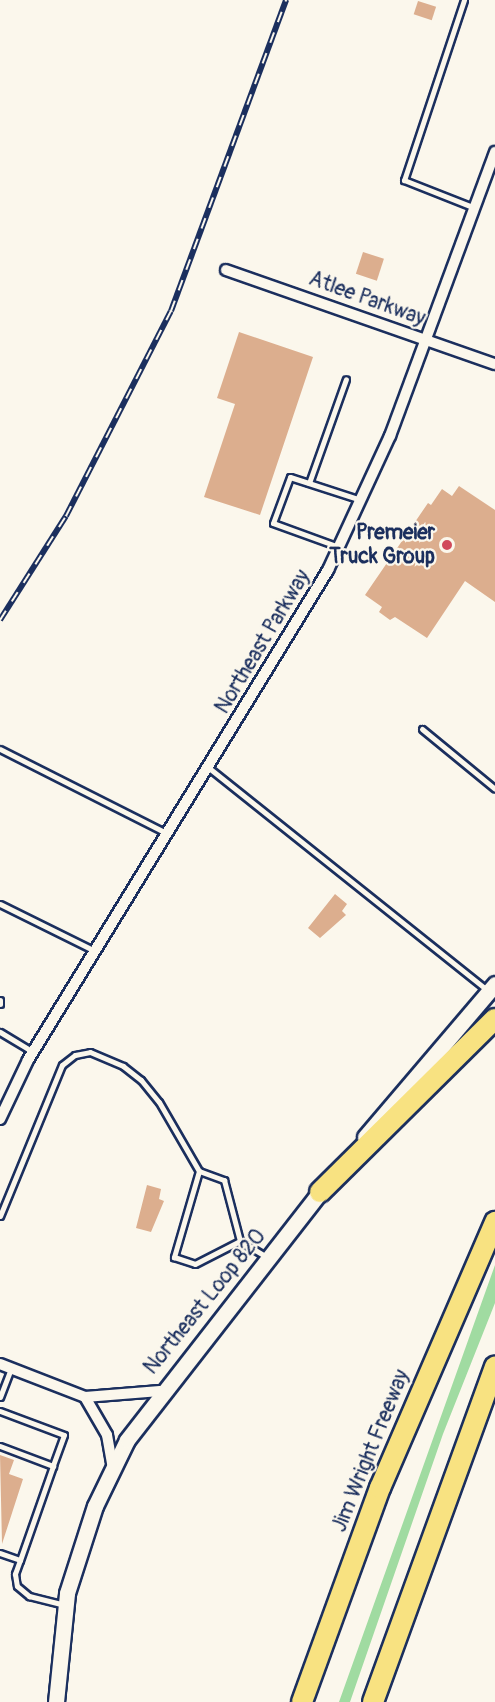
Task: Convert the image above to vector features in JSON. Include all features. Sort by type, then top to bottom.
[{"type":"highway","points":[[320,1192],[495,1019]]},
{"type":"highway","name":"Jim Wright Freeway","points":[[303,1700],[380,1488],[495,1222]]},
{"type":"highway","points":[[373,1702],[495,1367]]},
{"type":"highway","points":[[384,1702],[396,1637]]},
{"type":"main road","name":"Northeast Loop 820","points":[[56,1702],[66,1605],[85,1530],[113,1469],[160,1391],[320,1192],[492,987]]},
{"type":"street","name":"Northeast Parkway","points":[[0,1119],[33,1052],[209,768],[339,547],[361,500],[425,340],[495,152]]},
{"type":"street","name":"Atlee Parkway","points":[[226,270],[495,364]]},
{"type":"street","points":[[5,1366],[85,1398],[160,1391]]},
{"type":"street","points":[[85,1398],[107,1435],[113,1469]]},
{"type":"lane","points":[[464,0],[404,180],[475,208]]},
{"type":"lane","points":[[309,483],[346,379]]},
{"type":"lane","points":[[339,547],[273,523],[290,477],[361,500]]},
{"type":"lane","points":[[422,729],[495,789]]},
{"type":"lane","points":[[0,749],[168,834]]},
{"type":"lane","points":[[209,768],[492,987]]},
{"type":"lane","points":[[0,904],[95,951]]},
{"type":"lane","points":[[0,1032],[33,1052]]},
{"type":"lane","points":[[0,1216],[62,1065],[75,1055],[102,1054],[141,1080],[159,1102],[199,1171],[224,1180],[240,1241],[267,1257]]},
{"type":"lane","points":[[199,1171],[174,1257],[195,1264],[240,1241]]},
{"type":"lane","points":[[0,1397],[5,1366]]},
{"type":"lane","points":[[0,1411],[64,1435],[15,1574],[17,1586],[29,1596],[66,1605]]},
{"type":"lane","points":[[0,1446],[53,1466]]},
{"type":"lane","points":[[0,1553],[20,1560]]},
{"type":"green space","points":[[495,1265],[495,1303],[443,1434],[350,1702],[339,1702]]},
{"type":"building","points":[[418,1],[436,7],[432,20],[414,14]]},
{"type":"building","points":[[363,252],[384,259],[377,281],[356,274]]},
{"type":"building","points":[[239,332],[313,357],[260,515],[204,497],[235,404],[217,398]]},
{"type":"building","name":"Premeier Truck Group","points":[[459,486],[495,510],[495,602],[465,581],[427,638],[395,617],[390,620],[379,612],[382,607],[365,595],[428,503],[431,505],[442,489],[452,496]]},
{"type":"building","points":[[335,894],[347,904],[342,911],[346,915],[320,938],[308,928]]},
{"type":"building","points":[[147,1185],[161,1189],[159,1199],[164,1201],[151,1232],[136,1228]]},
{"type":"building","points":[[0,1455],[14,1460],[9,1474],[23,1479],[2,1544]]},
{"type":"railway","points":[[0,620],[66,516],[171,311],[286,0]]},
{"type":"place","name":"Premeier Truck Group","points":[[447,545]]}]
